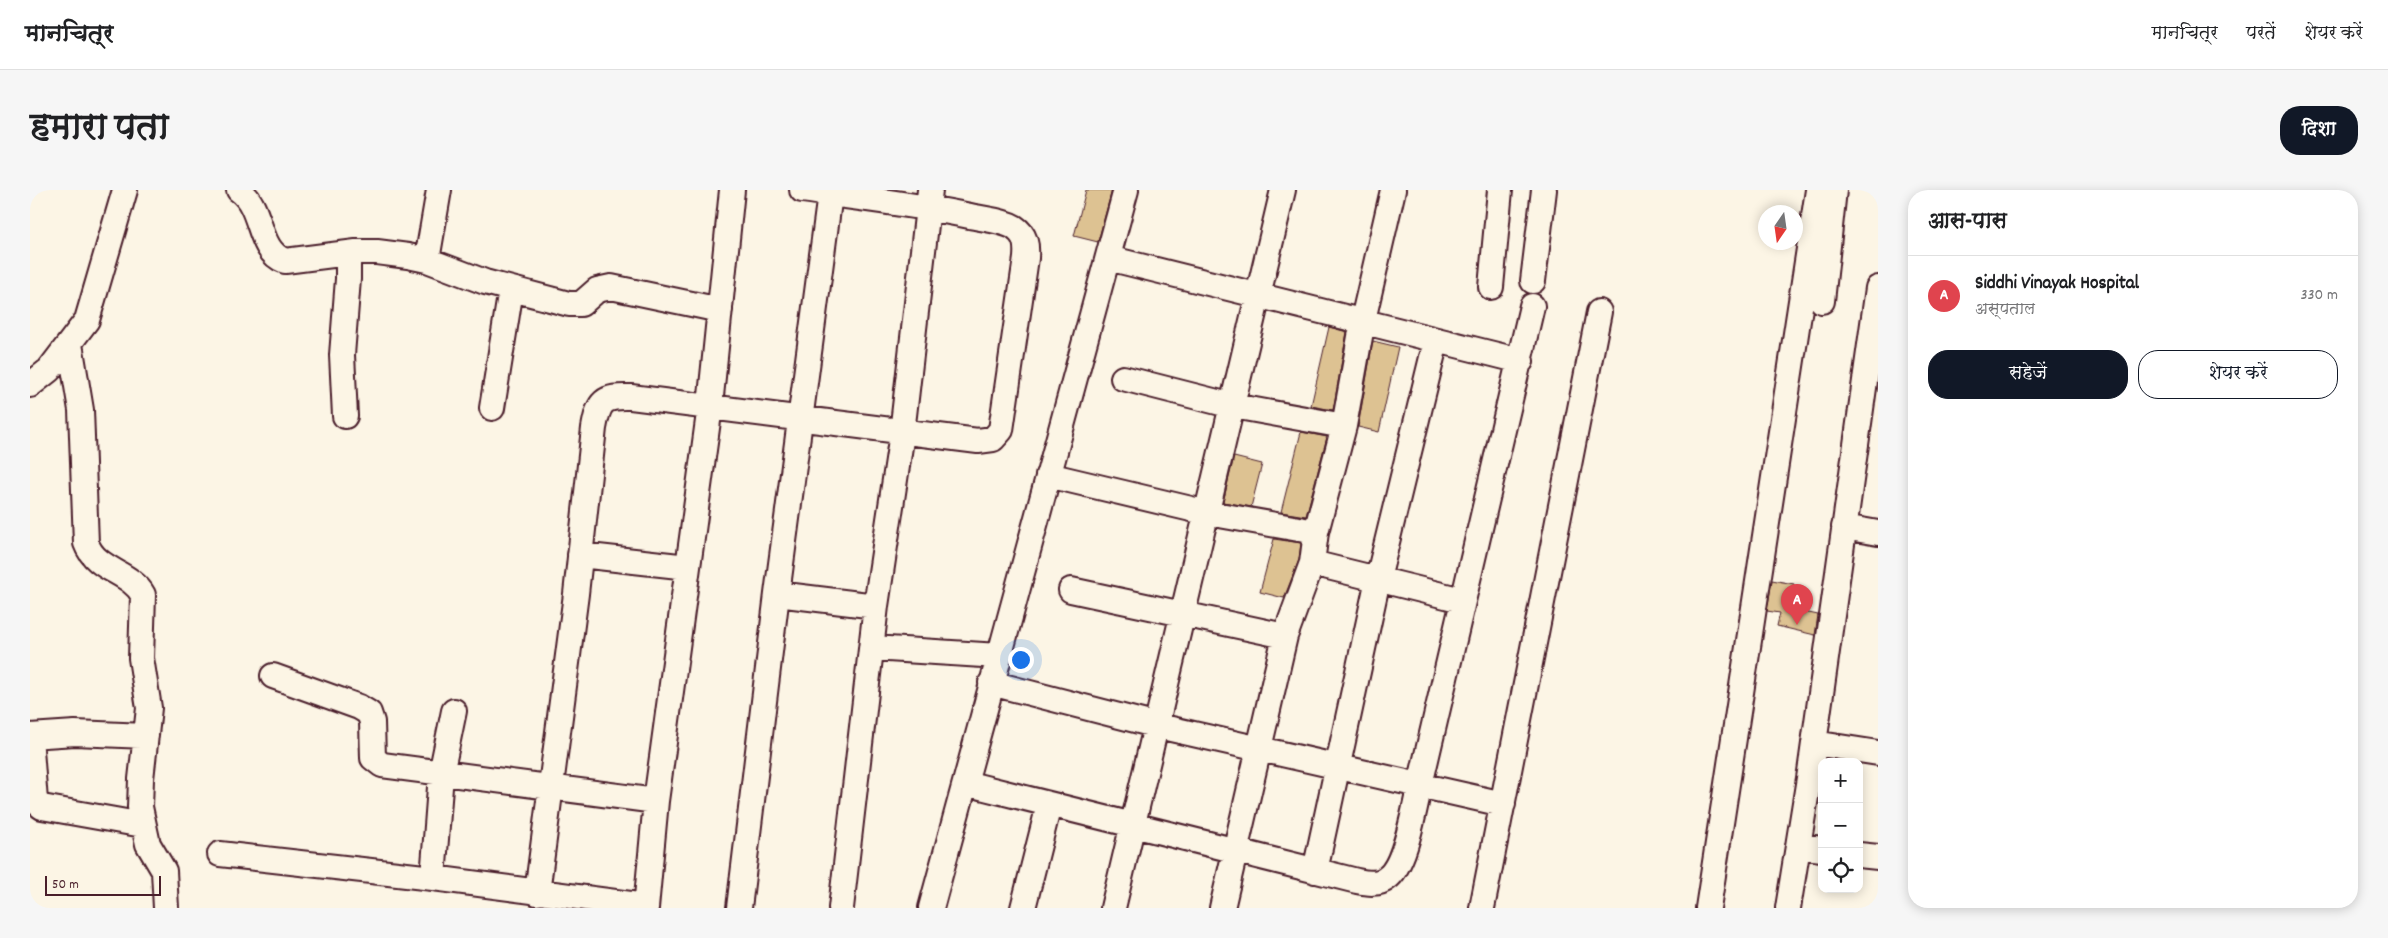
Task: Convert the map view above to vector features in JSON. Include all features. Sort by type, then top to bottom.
[{"type":"street","points":[[30,385],[49,370],[82,329],[89,313],[125,190]]},
{"type":"street","points":[[239,190],[250,201],[256,212],[269,250],[279,258],[293,261],[348,253],[377,252],[427,260],[511,289],[574,305],[584,302],[601,288],[612,287],[720,310]]},
{"type":"street","points":[[427,260],[439,190]]},
{"type":"street","points":[[220,854],[433,878],[646,907],[656,801],[710,406],[732,190]]},
{"type":"street","points":[[537,893],[552,788],[594,428],[602,401],[619,396],[978,441],[993,439],[999,434],[1026,258],[1026,241],[1013,226],[928,198],[830,194],[802,190]]},
{"type":"street","points":[[931,908],[1126,190]]},
{"type":"street","points":[[1113,908],[1158,726],[1283,190]]},
{"type":"street","points":[[1222,908],[1284,636],[1312,563],[1316,532],[1344,426],[1364,320],[1393,190]]},
{"type":"street","points":[[1491,287],[1500,190]]},
{"type":"street","points":[[1533,281],[1544,190]]},
{"type":"street","points":[[1708,908],[1818,190]]},
{"type":"street","points":[[1822,301],[1834,190]]},
{"type":"street","points":[[739,908],[777,594],[802,418],[830,194]]},
{"type":"street","points":[[841,908],[876,606],[902,432],[928,198]]},
{"type":"street","points":[[344,416],[342,355],[348,279],[348,253]]},
{"type":"street","points":[[1108,258],[1259,297],[1364,320],[1436,341],[1521,361]]},
{"type":"street","points":[[1788,908],[1814,743],[1844,527],[1875,334],[1878,288]]},
{"type":"street","points":[[492,408],[511,289]]},
{"type":"street","points":[[965,783],[1316,871],[1375,883],[1388,878],[1397,868],[1402,855],[1420,785],[1462,600],[1521,361],[1532,306]]},
{"type":"street","points":[[1482,908],[1599,312]]},
{"type":"street","points":[[1316,871],[1378,579],[1436,341]]},
{"type":"street","points":[[70,344],[81,410],[86,543],[99,562],[134,583],[143,594],[140,642],[149,708],[140,779],[143,825],[152,853],[164,871],[166,908]]},
{"type":"street","points":[[1123,378],[1233,406],[1344,426]]},
{"type":"street","points":[[1048,475],[1208,513],[1316,532]]},
{"type":"street","points":[[1844,527],[1878,533]]},
{"type":"street","points":[[580,555],[688,567]]},
{"type":"street","points":[[1312,563],[1462,600]]},
{"type":"street","points":[[1071,590],[1284,636]]},
{"type":"street","points":[[777,594],[876,606]]},
{"type":"street","points":[[872,648],[999,656]]},
{"type":"street","points":[[273,676],[359,706],[369,713],[372,722],[372,751],[376,762],[394,768],[656,801]]},
{"type":"street","points":[[991,683],[1158,726],[1503,804]]},
{"type":"street","points":[[433,878],[441,774],[454,710]]},
{"type":"street","points":[[143,825],[42,807],[34,801],[30,736],[75,732],[146,736]]},
{"type":"street","points":[[1814,743],[1878,753]]},
{"type":"street","points":[[1023,908],[1049,805]]},
{"type":"street","points":[[1798,846],[1818,849]]},
{"type":"street","points":[[1863,855],[1878,857]]},
{"type":"building","points":[[1086,190],[1112,190],[1098,242],[1074,236]]},
{"type":"building","points":[[1329,327],[1347,332],[1333,410],[1311,406]]},
{"type":"building","points":[[1373,341],[1398,347],[1379,432],[1358,427]]},
{"type":"building","points":[[1301,432],[1327,437],[1306,516],[1281,512]]},
{"type":"building","points":[[1234,457],[1262,464],[1251,507],[1223,502]]},
{"type":"building","points":[[1274,539],[1301,543],[1299,560],[1284,598],[1260,592]]},
{"type":"building","points":[[1772,580],[1794,584],[1790,609],[1818,615],[1815,635],[1777,626],[1780,613],[1767,611]]},
{"type":"place","name":"Siddhi Vinayak Hospital","points":[[1797,625]]}]
